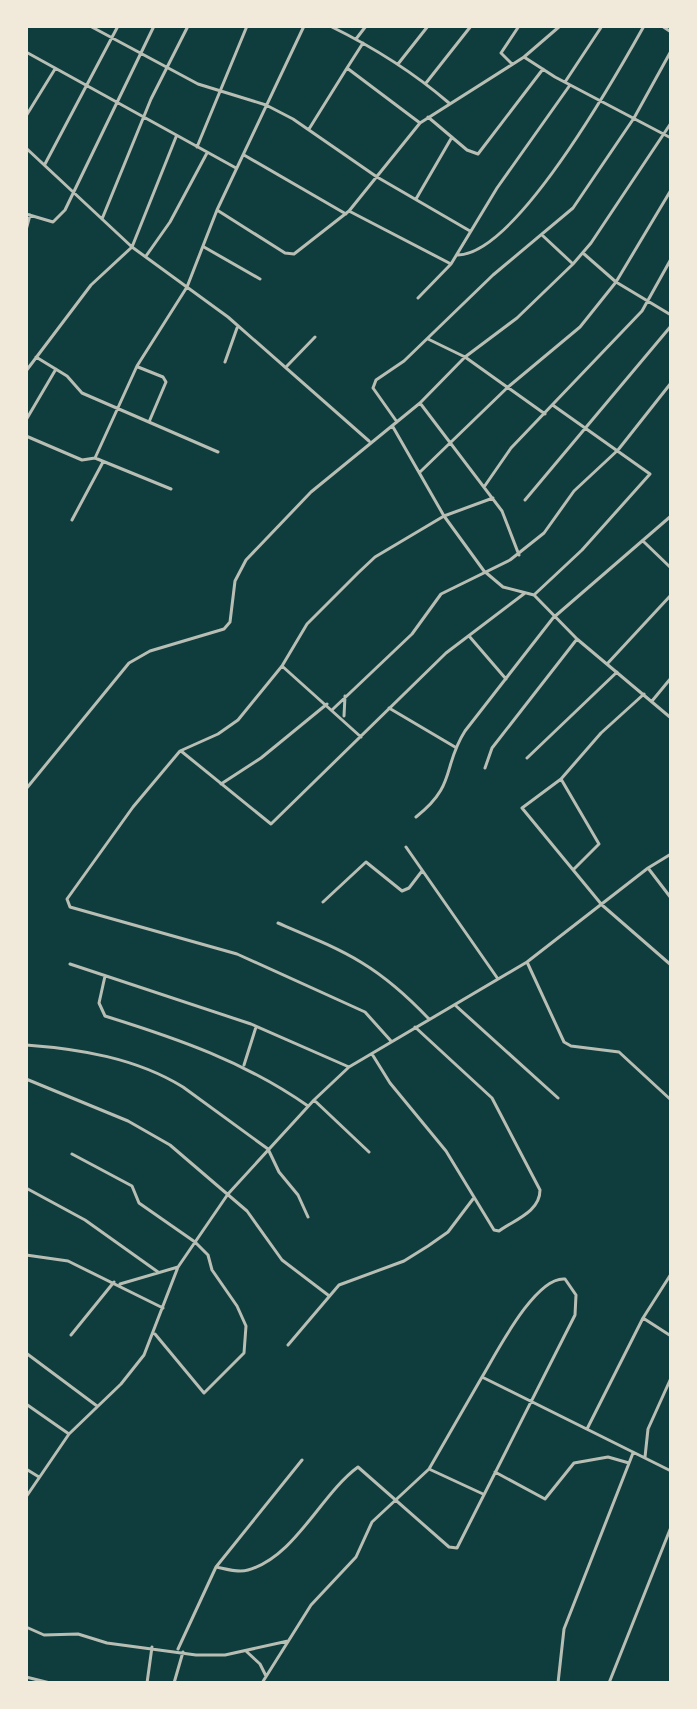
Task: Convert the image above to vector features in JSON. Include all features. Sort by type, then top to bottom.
[{"type":"street","points":[[91,26],[167,68],[222,92],[266,105],[309,129],[377,177],[470,231]]},
{"type":"street","points":[[44,165],[118,26]]},
{"type":"street","points":[[26,230],[28,215],[56,221],[75,193],[115,102],[154,26]]},
{"type":"street","points":[[102,219],[188,26]]},
{"type":"street","points":[[197,147],[247,26]]},
{"type":"street","points":[[95,458],[137,366],[187,287],[217,210],[304,26]]},
{"type":"street","points":[[330,26],[398,64],[449,103]]},
{"type":"street","points":[[356,39],[366,26]]},
{"type":"street","points":[[398,64],[428,26]]},
{"type":"street","points":[[426,83],[471,26]]},
{"type":"street","points":[[512,64],[501,53],[519,26]]},
{"type":"street","points":[[217,210],[291,255],[348,213],[420,123],[524,57],[560,26]]},
{"type":"street","points":[[418,298],[458,255],[470,231],[602,26]]},
{"type":"street","points":[[458,255],[475,251],[494,240],[574,144],[644,26]]},
{"type":"street","points":[[662,26],[671,32]]},
{"type":"street","points":[[309,129],[363,43]]},
{"type":"street","points":[[397,422],[373,384],[428,339],[493,275],[573,208],[634,118],[671,51]]},
{"type":"street","points":[[26,52],[237,169]]},
{"type":"street","points":[[524,57],[567,84],[671,138]]},
{"type":"street","points":[[347,68],[420,123]]},
{"type":"street","points":[[26,116],[55,69]]},
{"type":"street","points":[[428,117],[471,153],[478,154],[543,69]]},
{"type":"street","points":[[26,789],[129,663],[150,651],[224,629],[230,622],[235,581],[246,560],[311,492],[420,403],[465,357],[517,318],[573,264],[671,123]]},
{"type":"street","points":[[26,371],[91,285],[132,247],[176,137]]},
{"type":"street","points":[[416,199],[452,137]]},
{"type":"street","points":[[26,148],[132,247],[228,317],[369,442]]},
{"type":"street","points":[[146,256],[170,222],[208,152]]},
{"type":"street","points":[[244,155],[348,213],[451,264]]},
{"type":"street","points":[[420,472],[508,387],[580,327],[616,282],[671,190]]},
{"type":"street","points":[[542,235],[573,264]]},
{"type":"street","points":[[203,246],[260,279]]},
{"type":"street","points":[[582,253],[616,282],[671,315]]},
{"type":"street","points":[[484,487],[502,458],[554,406],[647,300],[671,259]]},
{"type":"street","points":[[525,500],[671,326]]},
{"type":"street","points":[[225,362],[237,328]]},
{"type":"street","points":[[286,367],[315,337]]},
{"type":"street","points":[[428,339],[465,357],[545,414]]},
{"type":"street","points":[[36,357],[71,379],[78,390],[218,452]]},
{"type":"street","points":[[137,366],[163,377],[166,382],[149,422]]},
{"type":"street","points":[[26,420],[56,369]]},
{"type":"street","points":[[333,709],[412,634],[441,594],[519,555],[544,533],[589,474],[618,450],[671,383]]},
{"type":"street","points":[[420,403],[449,446],[493,498],[509,525],[519,555]]},
{"type":"street","points":[[534,595],[582,550],[650,474],[554,406]]},
{"type":"street","points":[[392,427],[444,516],[484,571],[503,587],[534,595],[553,618],[671,718]]},
{"type":"street","points":[[26,436],[82,460],[95,458],[171,489]]},
{"type":"street","points":[[72,520],[103,462]]},
{"type":"street","points":[[391,1041],[365,1012],[237,954],[67,904],[133,807],[180,751],[238,720],[282,666],[307,624],[375,557],[444,516],[493,498]]},
{"type":"street","points":[[416,817],[433,804],[444,787],[450,775],[455,747],[553,618],[671,516]]},
{"type":"street","points":[[644,542],[671,568]]},
{"type":"street","points":[[180,751],[271,824],[446,653],[525,593]]},
{"type":"street","points":[[607,664],[671,595]]},
{"type":"street","points":[[469,636],[506,679]]},
{"type":"street","points":[[485,768],[492,748],[577,639]]},
{"type":"street","points":[[282,666],[361,737]]},
{"type":"street","points":[[527,758],[617,672]]},
{"type":"street","points":[[652,701],[671,678]]},
{"type":"street","points":[[644,694],[601,733],[561,779],[523,806],[523,810],[602,905],[671,965]]},
{"type":"street","points":[[344,719],[345,696]]},
{"type":"street","points":[[221,784],[261,758],[327,704]]},
{"type":"street","points":[[389,708],[455,747]]},
{"type":"street","points":[[561,779],[599,844],[574,869]]},
{"type":"street","points":[[406,847],[498,979]]},
{"type":"street","points":[[26,1497],[69,1434],[121,1384],[155,1334],[178,1267],[228,1194],[314,1100],[349,1067],[527,962],[648,868],[671,854]]},
{"type":"street","points":[[323,902],[366,862],[402,891],[409,888],[422,871]]},
{"type":"street","points":[[648,868],[671,898]]},
{"type":"street","points":[[278,923],[361,960],[400,988],[429,1019]]},
{"type":"street","points":[[527,962],[564,1042],[571,1046],[619,1052],[671,1100]]},
{"type":"street","points":[[70,964],[257,1026],[349,1067]]},
{"type":"street","points":[[105,976],[99,1003],[105,1016],[184,1039],[244,1065],[308,1106]]},
{"type":"street","points":[[455,1005],[558,1098]]},
{"type":"street","points":[[26,1013],[26,1029]]},
{"type":"street","points":[[244,1065],[257,1026]]},
{"type":"street","points":[[372,1054],[390,1083],[446,1151],[473,1199],[497,1231],[535,1206],[540,1190],[492,1098],[415,1027]]},
{"type":"street","points":[[26,1045],[96,1053],[169,1078],[268,1149],[279,1172],[298,1195],[308,1217]]},
{"type":"street","points":[[26,1079],[100,1108],[170,1145],[247,1211],[282,1260],[328,1295]]},
{"type":"street","points":[[314,1100],[369,1152]]},
{"type":"street","points":[[72,1154],[132,1186],[139,1203],[195,1242],[208,1255],[212,1270],[244,1317],[247,1336],[244,1353],[204,1393],[155,1334]]},
{"type":"street","points":[[26,1188],[85,1220],[158,1272]]},
{"type":"street","points":[[288,1345],[339,1285],[396,1264],[428,1246],[448,1232],[473,1199]]},
{"type":"street","points":[[26,1255],[68,1261],[120,1284],[164,1309]]},
{"type":"street","points":[[120,1284],[178,1267]]},
{"type":"street","points":[[587,1429],[643,1318],[671,1274]]},
{"type":"street","points":[[216,1567],[245,1571],[267,1558],[291,1541],[358,1467],[394,1499],[453,1549],[460,1546],[483,1494],[575,1315],[576,1295],[565,1279],[556,1280],[531,1300],[429,1469],[394,1499],[372,1522],[356,1557],[311,1605],[262,1683]]},
{"type":"street","points":[[71,1335],[114,1281]]},
{"type":"street","points":[[643,1318],[671,1336]]},
{"type":"street","points":[[26,1353],[97,1406]]},
{"type":"street","points":[[482,1377],[671,1471]]},
{"type":"street","points":[[644,1457],[648,1429],[671,1378]]},
{"type":"street","points":[[26,1404],[69,1434]]},
{"type":"street","points":[[558,1683],[564,1629],[633,1453]]},
{"type":"street","points":[[495,1472],[545,1499],[574,1463],[608,1457],[630,1463]]},
{"type":"street","points":[[177,1650],[216,1567],[302,1460]]},
{"type":"street","points":[[26,1469],[39,1477]]},
{"type":"street","points":[[429,1469],[483,1494]]},
{"type":"street","points":[[609,1683],[671,1527]]},
{"type":"street","points":[[26,1627],[44,1635],[78,1634],[107,1643],[216,1656],[247,1652],[288,1641]]},
{"type":"street","points":[[147,1683],[152,1647]]},
{"type":"street","points":[[174,1683],[183,1652]]},
{"type":"street","points":[[247,1652],[260,1664],[266,1676]]},
{"type":"street","points":[[26,1677],[50,1683]]}]
